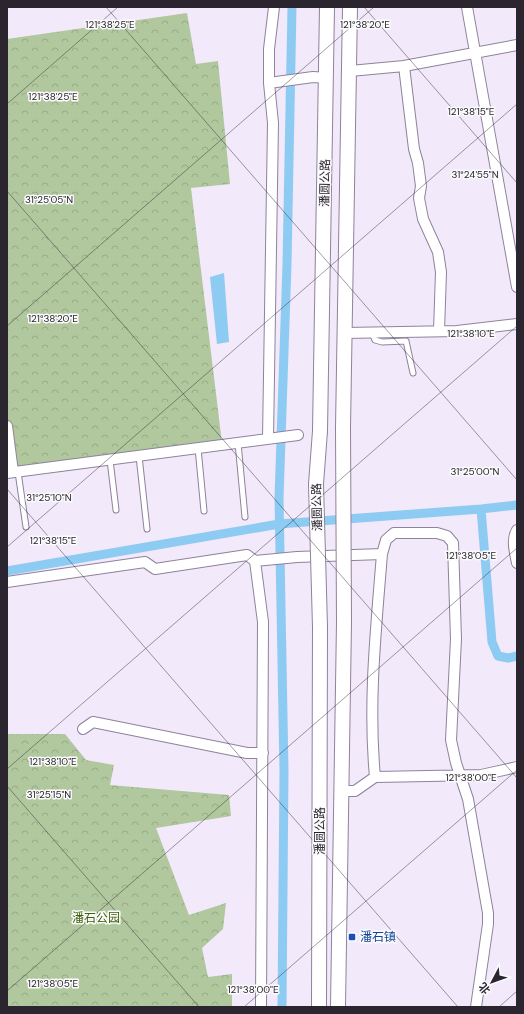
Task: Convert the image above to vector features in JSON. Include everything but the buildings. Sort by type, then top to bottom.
[{"type":"main road","name":"潘圆公路","points":[[319,1007],[320,627],[316,484],[320,431],[327,7]]},
{"type":"main road","name":"潘圆公路","points":[[338,1007],[344,622],[343,428],[350,7]]},
{"type":"main road","points":[[320,790],[342,791]]},
{"type":"street","points":[[270,439],[273,123],[269,49],[274,7]]},
{"type":"street","points":[[467,7],[517,287]]},
{"type":"street","points":[[350,71],[404,66],[517,45]]},
{"type":"street","points":[[404,66],[414,149],[418,163],[421,186],[419,198],[423,219],[438,252],[441,272],[439,331]]},
{"type":"street","points":[[271,83],[327,78]]},
{"type":"street","points":[[345,333],[457,331],[517,324]]},
{"type":"street","points":[[7,426],[13,472],[298,435]]},
{"type":"street","points":[[517,530],[514,534],[517,563]]},
{"type":"street","points":[[375,777],[371,737],[374,637],[382,554],[386,540],[394,533],[437,534],[447,536],[453,543],[456,639],[452,740],[459,776],[468,799],[488,913],[488,924],[476,1007]]},
{"type":"street","points":[[7,582],[145,562],[155,569],[247,555],[258,560],[382,554]]},
{"type":"street","points":[[258,560],[263,622],[261,1007]]},
{"type":"street","points":[[83,729],[93,722],[247,753],[263,753]]},
{"type":"street","points":[[342,791],[355,791],[375,777],[482,775],[517,766]]},
{"type":"lane","points":[[372,333],[375,340],[382,342],[406,341],[413,373]]},
{"type":"lane","points":[[238,443],[245,517]]},
{"type":"lane","points":[[198,448],[204,511]]},
{"type":"lane","points":[[139,456],[148,529]]},
{"type":"lane","points":[[110,460],[116,510]]},
{"type":"lane","points":[[13,472],[26,527]]},
{"type":"green space","points":[[187,13],[196,64],[218,61],[230,184],[191,188],[222,443],[7,472],[7,39]]},
{"type":"green space","name":"潘石公园","points":[[7,734],[65,734],[86,760],[114,765],[110,785],[229,795],[231,816],[156,828],[189,915],[226,903],[223,929],[202,948],[208,977],[232,974],[232,1007],[7,1007]]},
{"type":"water","points":[[224,273],[229,342],[217,344],[210,277]]},
{"type":"waterway","points":[[282,1007],[284,771],[279,498],[287,264],[292,7]]},
{"type":"waterway","points":[[7,571],[279,524],[517,505]]},
{"type":"waterway","points":[[481,509],[492,642],[498,656],[508,658],[517,656]]},
{"type":"place","name":"潘石镇","points":[[352,937]]}]
